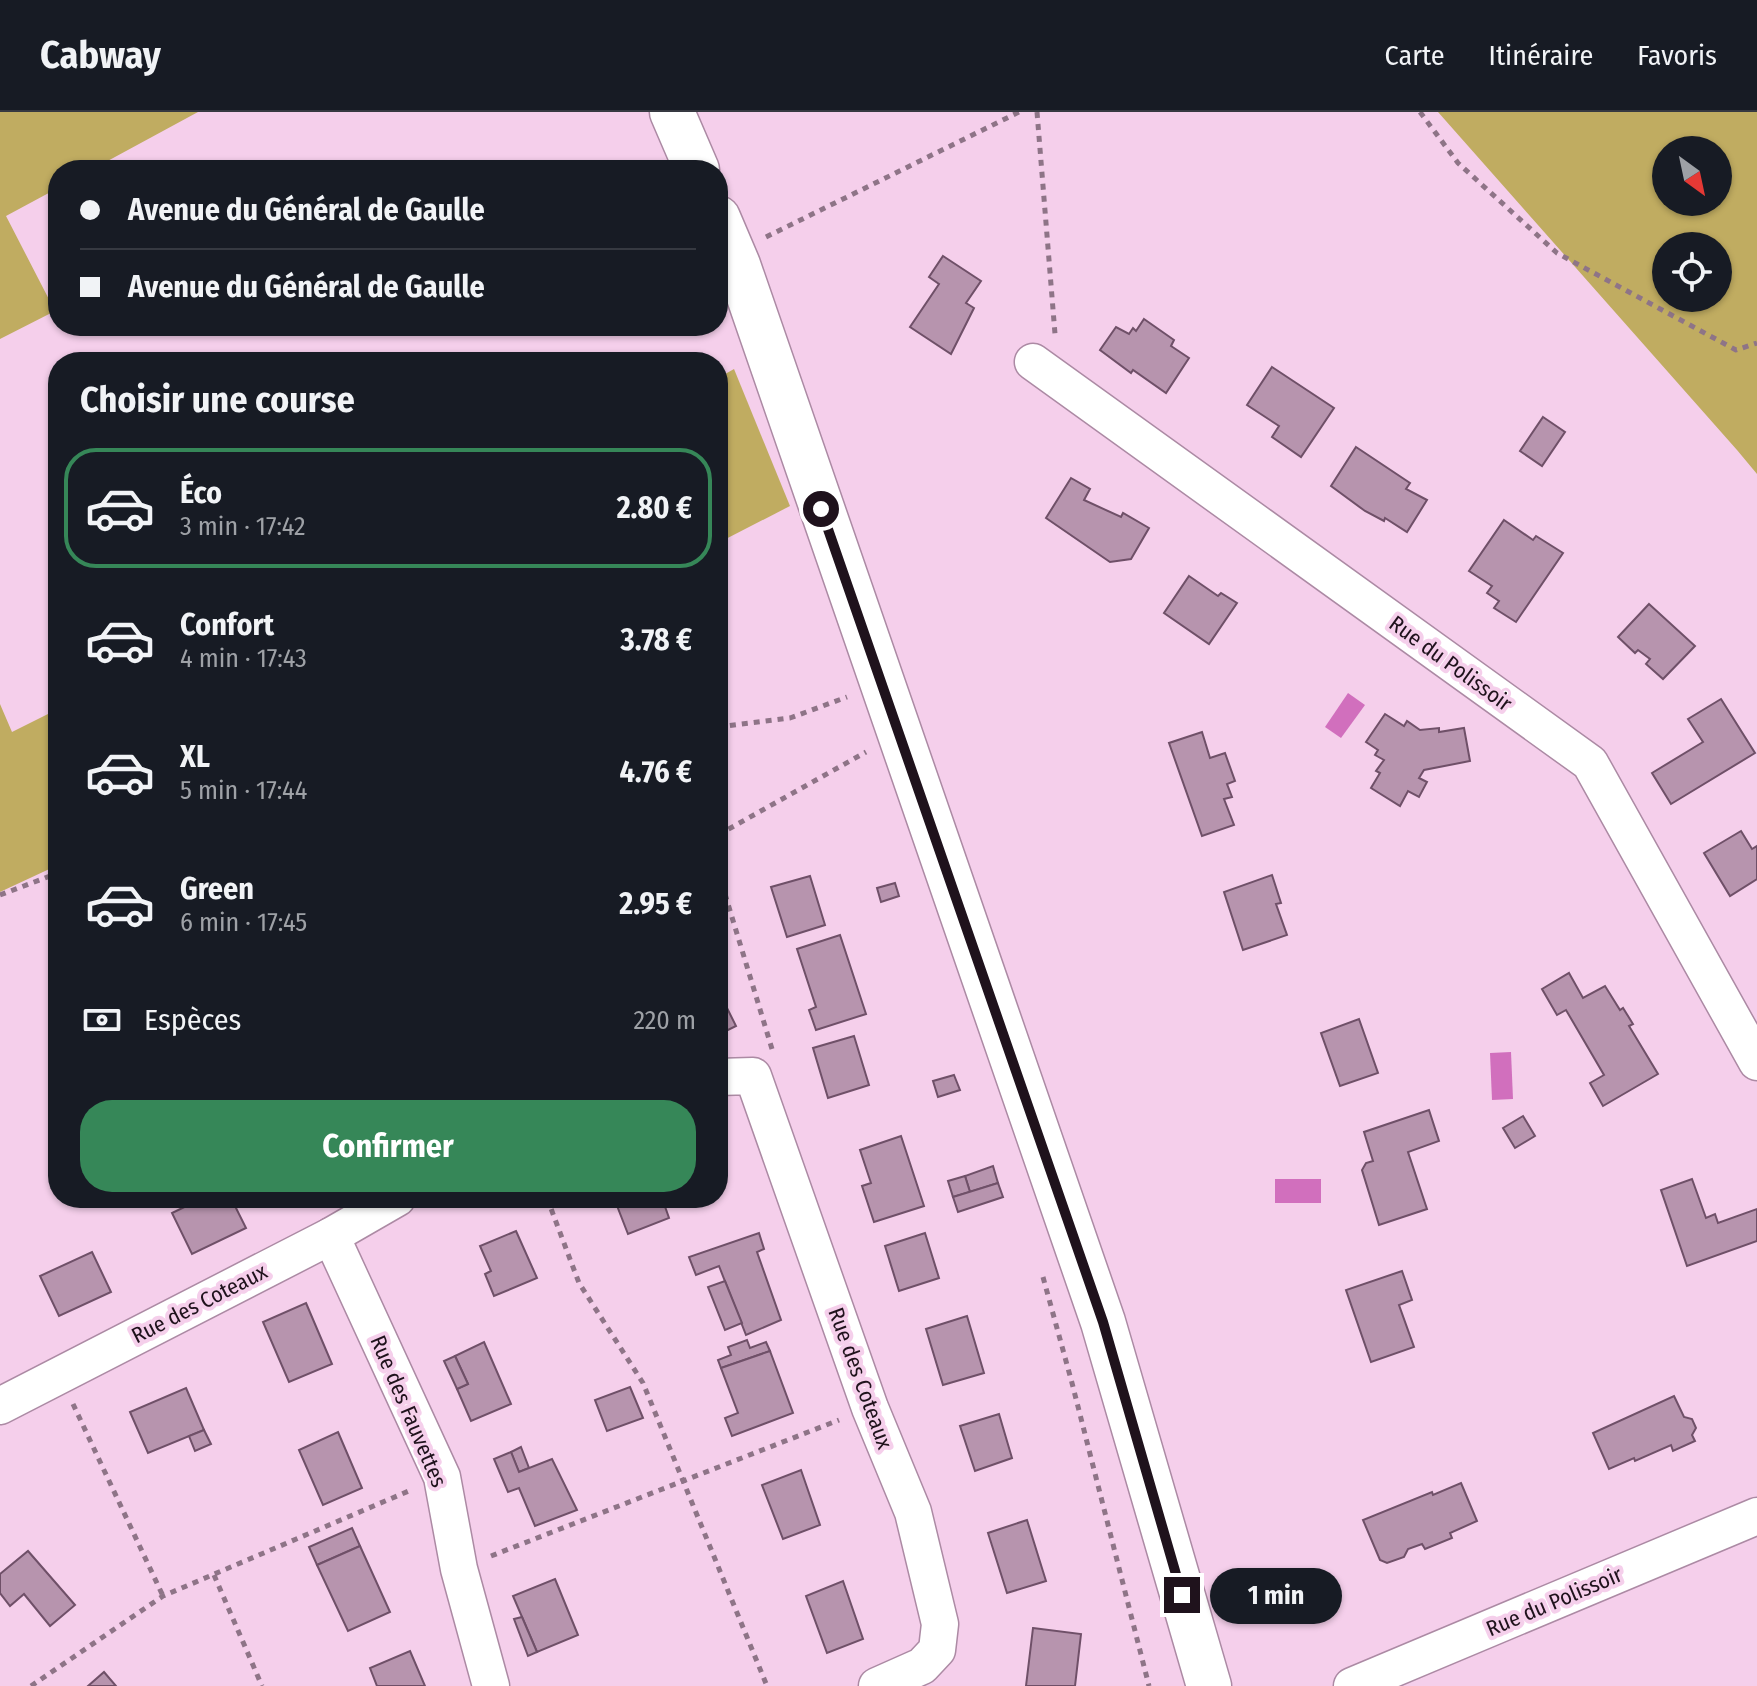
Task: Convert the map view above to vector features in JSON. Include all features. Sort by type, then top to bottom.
[{"type":"main road","points":[[672,112],[693,160]]},
{"type":"main road","points":[[728,242],[1103,1322],[1209,1686]]},
{"type":"street","name":"Rue du Polissoir","points":[[1046,371],[1590,763],[1757,1062]]},
{"type":"street","name":"Rue des Coteaux","points":[[736,1076],[913,1512],[940,1624],[937,1650],[922,1666],[877,1686]]},
{"type":"street","name":"Rue des Coteaux","points":[[0,1406],[380,1208]]},
{"type":"street","name":"Rue des Fauvettes","points":[[331,1236],[442,1477],[459,1569],[491,1686]]},
{"type":"street","name":"Rue du Polissoir","points":[[1352,1686],[1757,1516]]},
{"type":"path","points":[[728,235],[1019,112]]},
{"type":"path","points":[[1037,112],[1046,371]]},
{"type":"path","points":[[1420,112],[1458,163],[1557,253],[1736,350],[1757,343]]},
{"type":"path","points":[[728,726],[790,718],[882,685]]},
{"type":"path","points":[[728,829],[874,748]]},
{"type":"path","points":[[0,895],[48,877]]},
{"type":"path","points":[[728,904],[772,1048],[736,1076]]},
{"type":"path","points":[[551,1208],[579,1283],[643,1383],[767,1686]]},
{"type":"path","points":[[59,1374],[163,1596]]},
{"type":"path","points":[[459,1569],[870,1408]]},
{"type":"path","points":[[31,1686],[163,1596],[442,1477]]},
{"type":"path","points":[[214,1575],[262,1686]]},
{"type":"shaded area","points":[[0,112],[198,112],[109,160],[48,160],[48,193],[6,216],[48,297],[48,315],[0,339]]},
{"type":"shaded area","points":[[1438,112],[1757,112],[1757,474],[1737,450]]},
{"type":"shaded area","points":[[734,369],[790,506],[728,538],[728,372]]},
{"type":"shaded area","points":[[1348,693],[1365,705],[1341,738],[1325,727]]},
{"type":"shaded area","points":[[0,704],[12,732],[48,714],[48,870],[0,892]]},
{"type":"shaded area","points":[[1511,1052],[1513,1099],[1492,1100],[1490,1053]]},
{"type":"shaded area","points":[[1275,1179],[1321,1179],[1321,1203],[1275,1203]]},
{"type":"building","points":[[943,256],[981,281],[966,303],[974,308],[951,354],[910,327],[939,284],[929,277]]},
{"type":"building","points":[[1144,319],[1174,340],[1171,346],[1189,358],[1166,393],[1100,350],[1116,327],[1129,334],[1133,328],[1136,331]]},
{"type":"building","points":[[1272,367],[1334,408],[1301,457],[1272,437],[1279,426],[1247,405]]},
{"type":"building","points":[[1543,417],[1565,432],[1542,466],[1520,451]]},
{"type":"building","points":[[1356,447],[1410,483],[1406,489],[1427,500],[1407,532],[1385,518],[1384,521],[1365,511],[1331,486]]},
{"type":"building","points":[[1071,478],[1090,489],[1084,500],[1121,517],[1123,513],[1149,528],[1131,559],[1110,562],[1046,518]]},
{"type":"building","points":[[1504,520],[1533,540],[1536,536],[1563,553],[1516,622],[1494,608],[1499,601],[1487,593],[1492,586],[1469,571]]},
{"type":"building","points":[[1189,576],[1218,596],[1221,593],[1237,603],[1209,644],[1164,613]]},
{"type":"building","points":[[1649,604],[1695,646],[1663,679],[1646,664],[1650,659],[1638,650],[1635,653],[1618,637]]},
{"type":"building","points":[[1721,699],[1755,753],[1671,804],[1652,773],[1703,742],[1688,719]]},
{"type":"building","points":[[1385,714],[1404,726],[1407,721],[1420,730],[1439,728],[1439,732],[1464,728],[1470,761],[1424,770],[1419,778],[1427,782],[1419,797],[1408,791],[1400,806],[1371,788],[1380,773],[1376,771],[1384,760],[1375,755],[1378,750],[1366,742]]},
{"type":"building","points":[[1202,732],[1210,758],[1225,753],[1235,781],[1227,784],[1232,797],[1224,799],[1234,825],[1202,836],[1169,743]]},
{"type":"building","points":[[1741,831],[1752,849],[1757,846],[1757,879],[1730,896],[1704,853]]},
{"type":"building","points":[[1272,875],[1281,903],[1276,904],[1287,935],[1243,950],[1224,892]]},
{"type":"building","points":[[810,876],[825,925],[787,937],[771,887]]},
{"type":"building","points":[[895,883],[899,896],[881,902],[877,888]]},
{"type":"building","points":[[840,935],[866,1014],[816,1030],[809,1010],[816,1007],[797,949]]},
{"type":"building","points":[[1569,973],[1583,998],[1605,986],[1633,1024],[1629,1026],[1658,1074],[1603,1106],[1590,1083],[1604,1075],[1566,1010],[1557,1015],[1542,989]]},
{"type":"building","points":[[728,1010],[736,1026],[728,1030]]},
{"type":"building","points":[[1359,1019],[1378,1073],[1340,1086],[1321,1033]]},
{"type":"building","points":[[854,1036],[869,1085],[828,1098],[813,1048]]},
{"type":"building","points":[[954,1075],[960,1090],[938,1097],[933,1081]]},
{"type":"building","points":[[1429,1110],[1439,1141],[1408,1152],[1427,1209],[1379,1225],[1362,1170],[1366,1163],[1373,1161],[1364,1132]]},
{"type":"building","points":[[1523,1116],[1535,1136],[1515,1148],[1503,1128]]},
{"type":"building","points":[[901,1136],[924,1206],[874,1222],[862,1186],[871,1183],[860,1150]]},
{"type":"building","points":[[993,1166],[998,1183],[970,1192],[965,1176]]},
{"type":"building","points":[[965,1176],[970,1192],[953,1197],[948,1181]]},
{"type":"building","points":[[1692,1179],[1706,1218],[1715,1214],[1718,1223],[1757,1209],[1757,1241],[1687,1266],[1661,1190]]},
{"type":"building","points":[[998,1183],[1003,1197],[958,1212],[953,1197]]},
{"type":"building","points":[[182,1208],[236,1208],[246,1228],[192,1254],[172,1213]]},
{"type":"building","points":[[618,1208],[666,1208],[669,1218],[628,1234]]},
{"type":"building","points":[[516,1231],[537,1278],[494,1296],[485,1274],[491,1271],[480,1246]]},
{"type":"building","points":[[759,1233],[764,1249],[757,1252],[781,1320],[746,1335],[719,1266],[696,1275],[689,1257]]},
{"type":"building","points":[[925,1233],[939,1278],[899,1291],[885,1246]]},
{"type":"building","points":[[92,1252],[111,1292],[59,1316],[40,1276]]},
{"type":"building","points":[[1402,1271],[1412,1300],[1399,1305],[1414,1347],[1371,1362],[1346,1290]]},
{"type":"building","points":[[725,1281],[742,1323],[725,1330],[708,1287]]},
{"type":"building","points":[[306,1303],[332,1364],[289,1382],[263,1322]]},
{"type":"building","points":[[967,1316],[984,1373],[943,1385],[926,1329]]},
{"type":"building","points":[[747,1340],[750,1348],[766,1342],[770,1351],[721,1368],[718,1360],[731,1355],[728,1347]]},
{"type":"building","points":[[484,1342],[511,1404],[471,1421],[457,1389],[468,1384],[455,1356]]},
{"type":"building","points":[[770,1351],[793,1413],[732,1436],[725,1418],[738,1413],[721,1368]]},
{"type":"building","points":[[455,1356],[468,1384],[457,1389],[444,1361]]},
{"type":"building","points":[[630,1387],[643,1418],[607,1431],[595,1400]]},
{"type":"building","points":[[186,1388],[204,1430],[148,1453],[130,1412]]},
{"type":"building","points":[[1674,1396],[1684,1417],[1692,1419],[1696,1428],[1692,1435],[1695,1441],[1673,1451],[1671,1445],[1609,1469],[1593,1433]]},
{"type":"building","points":[[999,1414],[1012,1458],[975,1471],[960,1426]]},
{"type":"building","points":[[204,1430],[211,1444],[195,1451],[189,1436]]},
{"type":"building","points":[[338,1432],[362,1488],[323,1505],[299,1450]]},
{"type":"building","points":[[521,1447],[529,1468],[519,1472],[511,1452]]},
{"type":"building","points":[[511,1452],[519,1472],[552,1459],[577,1510],[535,1526],[519,1488],[508,1492],[494,1459]]},
{"type":"building","points":[[801,1470],[820,1525],[783,1539],[762,1485]]},
{"type":"building","points":[[1461,1483],[1477,1521],[1450,1533],[1452,1538],[1425,1549],[1422,1544],[1408,1549],[1404,1557],[1387,1563],[1380,1560],[1363,1520]]},
{"type":"building","points":[[1027,1520],[1046,1581],[1007,1593],[988,1533]]},
{"type":"building","points":[[352,1528],[360,1546],[317,1565],[309,1547]]},
{"type":"building","points":[[360,1546],[390,1612],[348,1631],[317,1565]]},
{"type":"building","points":[[28,1551],[75,1605],[50,1626],[24,1594],[10,1606],[0,1593],[0,1574]]},
{"type":"building","points":[[555,1579],[578,1635],[537,1652],[513,1596]]},
{"type":"building","points":[[843,1581],[863,1639],[827,1653],[806,1596]]},
{"type":"building","points":[[522,1617],[537,1652],[528,1656],[514,1619]]},
{"type":"building","points":[[1033,1628],[1081,1634],[1075,1686],[1026,1686]]},
{"type":"building","points":[[410,1651],[425,1686],[377,1686],[370,1668]]},
{"type":"building","points":[[104,1672],[116,1686],[88,1686]]},
{"type":"route","points":[[821,509],[1103,1322],[1182,1595]]}]
